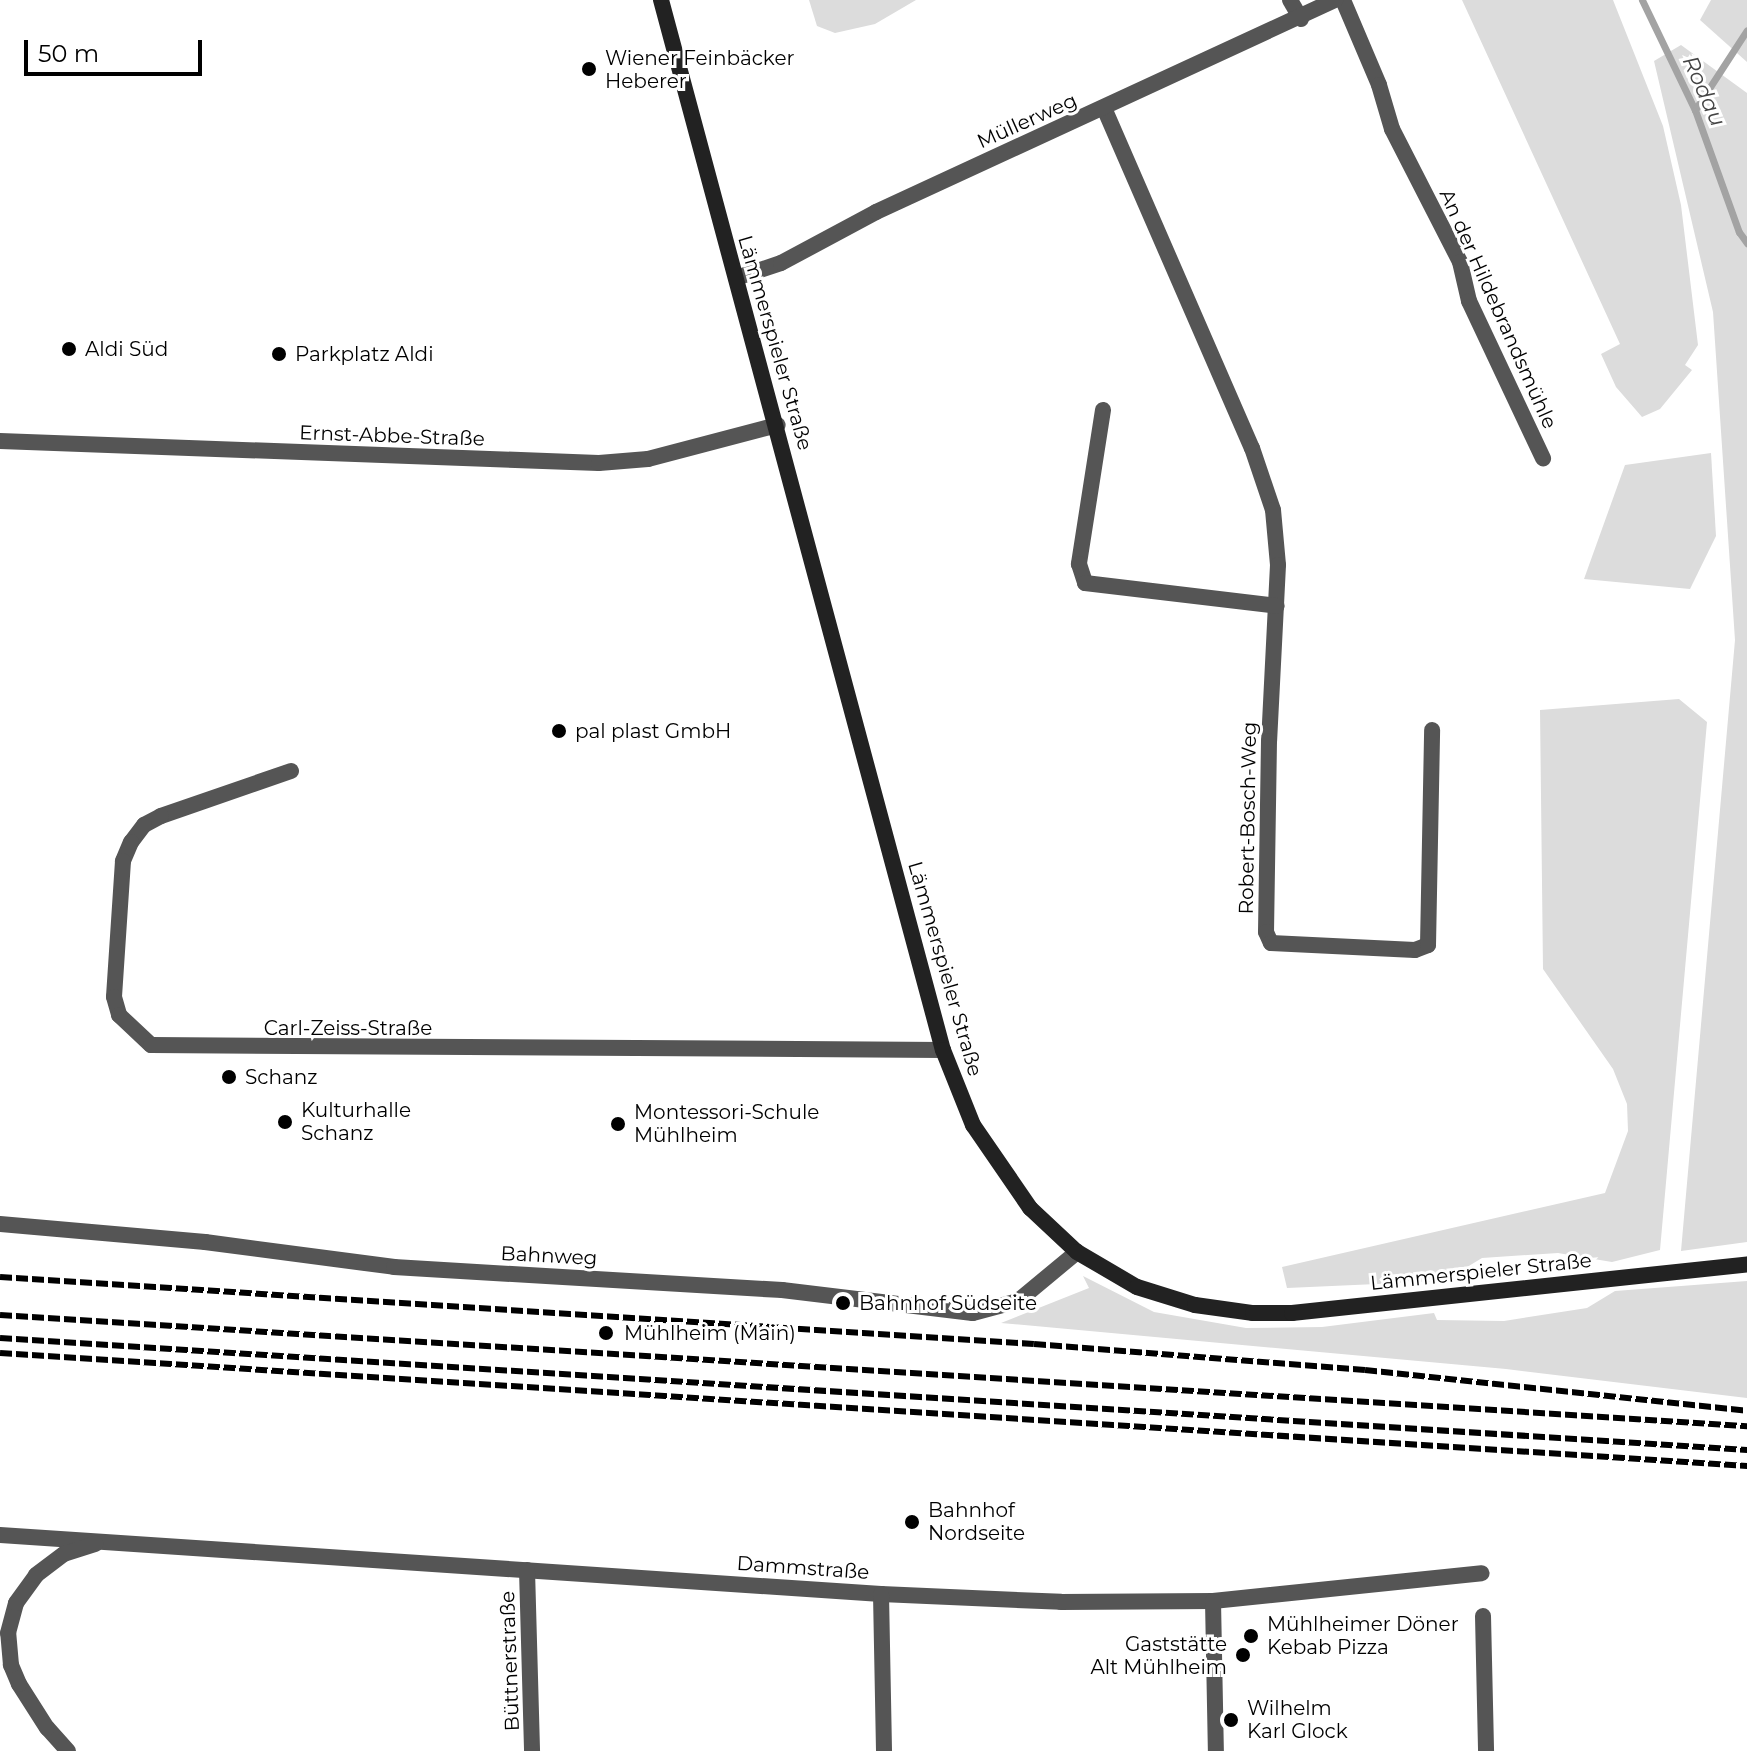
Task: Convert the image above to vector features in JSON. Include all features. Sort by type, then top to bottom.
[{"type":"main road","name":"Lämmerspieler Straße","points":[[661,0],[778,425],[943,1050],[973,1125],[989,1153],[1030,1208],[1077,1252],[1105,1271],[1168,1298],[1262,1314],[1747,1264]]},
{"type":"street","points":[[1290,0],[1301,19]]},
{"type":"street","name":"Müllerweg","points":[[736,278],[781,263],[876,212],[1301,19],[1335,0]]},
{"type":"street","name":"An der Hildebrandsmühle","points":[[1343,0],[1379,85],[1392,129],[1460,262],[1469,301],[1543,458]]},
{"type":"street","name":"Robert-Bosch-Weg","points":[[1104,108],[1252,448],[1277,532],[1266,932],[1271,943],[1415,950],[1428,945],[1432,730]]},
{"type":"street","points":[[1103,410],[1079,564],[1085,583],[1277,606]]},
{"type":"street","name":"Ernst-Abbe-Straße","points":[[0,441],[612,463],[678,453],[778,425]]},
{"type":"street","name":"Carl-Zeiss-Straße","points":[[291,771],[161,816],[144,825],[131,842],[123,861],[114,997],[119,1015],[151,1045],[943,1050]]},
{"type":"street","name":"Bahnweg","points":[[0,1224],[192,1241],[428,1270],[796,1291],[963,1313],[992,1311],[1018,1301],[1077,1252]]},
{"type":"street","points":[[0,1535],[120,1542]]},
{"type":"street","points":[[68,1751],[33,1707],[11,1665],[8,1633],[11,1615],[23,1588],[50,1562],[83,1546],[120,1542]]},
{"type":"street","name":"Dammstraße","points":[[120,1542],[881,1594],[1061,1602],[1213,1601],[1482,1573]]},
{"type":"street","name":"Büttnerstraße","points":[[527,1570],[532,1751]]},
{"type":"street","points":[[881,1594],[884,1751]]},
{"type":"street","points":[[1213,1601],[1216,1751]]},
{"type":"street","points":[[1483,1616],[1486,1751]]},
{"type":"shaded area","points":[[809,0],[916,0],[875,24],[835,33],[817,26]]},
{"type":"shaded area","points":[[1462,0],[1613,0],[1663,126],[1681,205],[1698,345],[1685,365],[1692,370],[1660,409],[1642,417],[1616,387],[1601,354],[1620,344]]},
{"type":"shaded area","points":[[1711,0],[1747,0],[1747,62],[1700,20]]},
{"type":"shaded area","points":[[1681,45],[1747,93],[1747,1242],[1681,1251],[1735,640],[1713,312],[1654,61]]},
{"type":"shaded area","points":[[1711,453],[1716,536],[1690,589],[1584,579],[1625,465]]},
{"type":"shaded area","points":[[1679,699],[1707,722],[1660,1250],[1612,1262],[1558,1253],[1482,1258],[1444,1281],[1287,1288],[1282,1267],[1605,1193],[1628,1131],[1627,1104],[1613,1069],[1543,969],[1540,710]]},
{"type":"shaded area","points":[[1083,1276],[1154,1312],[1246,1328],[1322,1327],[1434,1313],[1437,1320],[1504,1321],[1587,1308],[1615,1291],[1747,1281],[1747,1398],[1506,1369],[1001,1323],[1089,1288]]},
{"type":"waterway","name":"Rodau","points":[[1642,0],[1695,110],[1739,232],[1747,243]]},
{"type":"waterway","points":[[1695,110],[1747,30]]},
{"type":"railway","points":[[0,1277],[1034,1344],[1365,1370],[1747,1411]]},
{"type":"railway","points":[[0,1315],[1747,1426]]},
{"type":"railway","points":[[0,1338],[1747,1450]]},
{"type":"railway","points":[[0,1353],[1747,1466]]},
{"type":"place","name":"Wiener Feinbäcker Heberer","points":[[589,69]]},
{"type":"place","name":"Aldi Süd","points":[[69,349]]},
{"type":"place","name":"Parkplatz Aldi","points":[[279,354]]},
{"type":"place","name":"pal plast GmbH","points":[[559,731]]},
{"type":"place","name":"Schanz","points":[[229,1077]]},
{"type":"place","name":"Kulturhalle Schanz","points":[[285,1122]]},
{"type":"place","name":"Montessori-Schule Mühlheim","points":[[618,1124]]},
{"type":"place","name":"Bahnhof Südseite","points":[[843,1303]]},
{"type":"place","name":"Mühlheim (Main)","points":[[606,1333]]},
{"type":"place","name":"Bahnhof Nordseite","points":[[912,1522]]},
{"type":"place","name":"Mühlheimer Döner Kebab Pizza","points":[[1251,1636]]},
{"type":"place","name":"Gaststätte Alt Mühlheim","points":[[1243,1655]]},
{"type":"place","name":"Wilhelm Karl Glock","points":[[1231,1720]]}]
